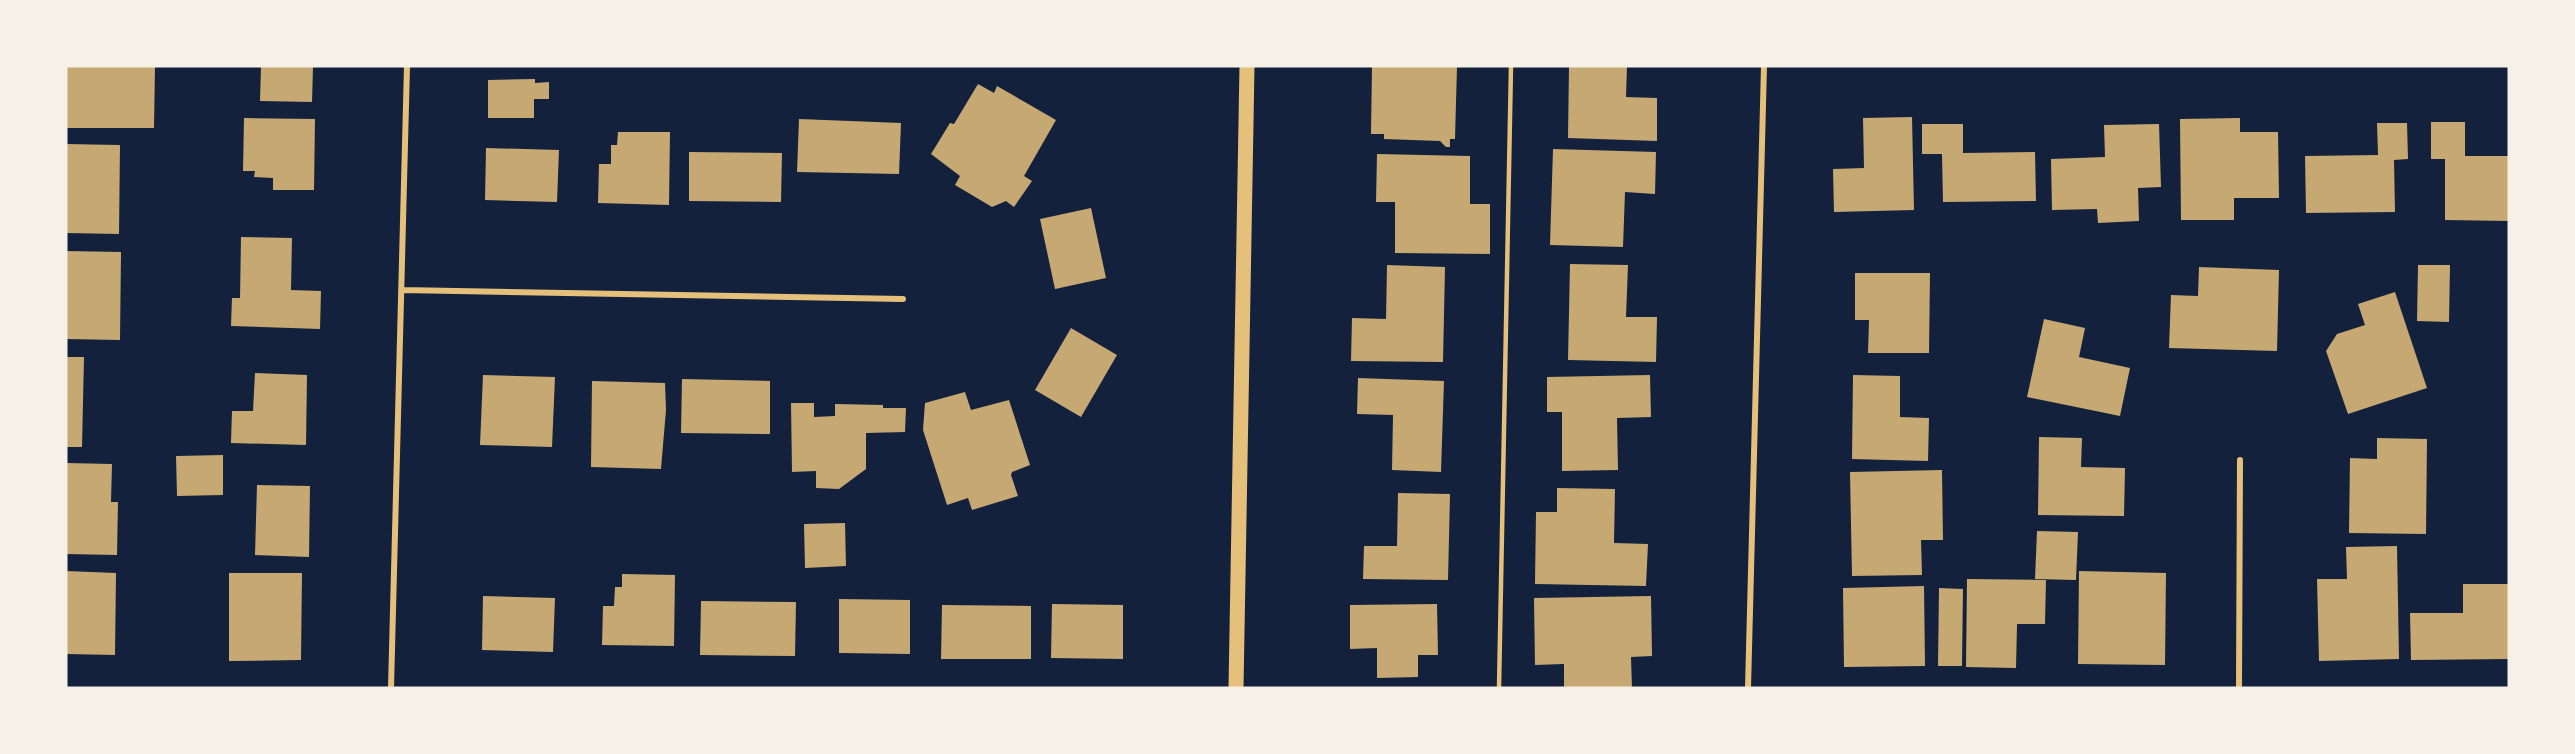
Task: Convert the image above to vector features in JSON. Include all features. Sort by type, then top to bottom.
[{"type":"main road","points":[[1236,688],[1247,66]]},
{"type":"street","points":[[392,688],[407,66]]},
{"type":"street","points":[[1748,688],[1764,66]]},
{"type":"street","points":[[402,290],[903,299]]},
{"type":"street","points":[[2239,688],[2240,460]]},
{"type":"lane","points":[[1499,688],[1510,66]]},
{"type":"building","points":[[66,66],[155,66],[154,128],[66,128]]},
{"type":"building","points":[[261,66],[313,66],[312,102],[260,101]]},
{"type":"building","points":[[1372,66],[1457,66],[1455,139],[1450,139],[1450,147],[1446,147],[1440,141],[1384,139],[1384,134],[1371,134]]},
{"type":"building","points":[[1569,66],[1627,66],[1626,97],[1657,98],[1657,141],[1568,138]]},
{"type":"building","points":[[535,79],[535,83],[549,82],[549,99],[534,99],[534,118],[488,118],[488,80]]},
{"type":"building","points":[[978,84],[994,93],[997,86],[1056,120],[1024,176],[1032,181],[1014,207],[1006,201],[992,207],[955,185],[960,176],[931,154],[950,123],[954,124]]},
{"type":"building","points":[[1912,117],[1914,210],[1834,212],[1833,169],[1864,168],[1863,118]]},
{"type":"building","points":[[244,118],[315,119],[314,190],[273,190],[273,178],[254,177],[255,171],[243,171]]},
{"type":"building","points":[[2240,118],[2240,132],[2278,132],[2279,198],[2234,198],[2234,220],[2181,220],[2180,119]]},
{"type":"building","points":[[799,119],[901,123],[899,174],[797,172]]},
{"type":"building","points":[[2431,122],[2465,122],[2465,156],[2509,156],[2509,221],[2445,220],[2445,159],[2431,159]]},
{"type":"building","points":[[2377,123],[2407,123],[2408,159],[2394,160],[2395,212],[2306,213],[2305,156],[2378,155]]},
{"type":"building","points":[[1922,124],[1963,124],[1963,153],[2035,152],[2036,201],[1943,202],[1942,154],[1922,154]]},
{"type":"building","points":[[2159,124],[2161,187],[2138,188],[2139,221],[2098,223],[2097,209],[2052,210],[2051,159],[2105,157],[2104,125]]},
{"type":"building","points":[[618,132],[670,132],[669,205],[598,203],[599,164],[611,164],[611,145],[617,145]]},
{"type":"building","points":[[66,144],[120,145],[119,234],[66,233]]},
{"type":"building","points":[[486,148],[559,150],[557,202],[485,200]]},
{"type":"building","points":[[1553,149],[1656,152],[1655,194],[1625,192],[1623,247],[1550,245]]},
{"type":"building","points":[[689,152],[782,153],[781,202],[689,201]]},
{"type":"building","points":[[1377,154],[1470,156],[1470,204],[1490,204],[1490,254],[1395,253],[1395,202],[1376,202]]},
{"type":"building","points":[[1091,208],[1106,278],[1055,289],[1040,219]]},
{"type":"building","points":[[241,237],[292,238],[291,290],[321,291],[320,329],[231,326],[232,298],[240,298]]},
{"type":"building","points":[[66,251],[121,252],[120,340],[66,339]]},
{"type":"building","points":[[1570,264],[1628,265],[1626,317],[1657,317],[1656,362],[1568,360]]},
{"type":"building","points":[[1387,265],[1445,267],[1443,362],[1351,361],[1352,318],[1386,319]]},
{"type":"building","points":[[2418,265],[2450,265],[2449,322],[2417,321]]},
{"type":"building","points":[[2199,267],[2279,270],[2277,351],[2169,348],[2171,295],[2198,296]]},
{"type":"building","points":[[1855,273],[1930,273],[1929,353],[1868,353],[1869,320],[1855,320]]},
{"type":"building","points":[[2395,292],[2427,388],[2348,414],[2326,351],[2337,334],[2365,325],[2358,304]]},
{"type":"building","points":[[2044,319],[2085,328],[2079,357],[2130,368],[2120,416],[2027,397]]},
{"type":"building","points":[[1071,328],[1117,355],[1081,417],[1035,390]]},
{"type":"building","points":[[66,357],[84,357],[82,447],[66,447]]},
{"type":"building","points":[[255,373],[307,375],[306,445],[231,443],[232,411],[253,411]]},
{"type":"building","points":[[483,375],[555,377],[552,447],[480,445]]},
{"type":"building","points":[[1650,375],[1651,417],[1617,418],[1618,470],[1562,471],[1562,412],[1547,412],[1547,377]]},
{"type":"building","points":[[1853,375],[1900,376],[1900,417],[1929,418],[1928,461],[1852,459]]},
{"type":"building","points":[[1358,378],[1444,381],[1441,472],[1392,470],[1393,415],[1357,414]]},
{"type":"building","points":[[682,379],[770,381],[770,434],[681,433]]},
{"type":"building","points":[[592,381],[665,383],[666,410],[661,469],[591,467]]},
{"type":"building","points":[[965,392],[971,410],[1009,400],[1030,465],[1012,472],[1018,496],[972,510],[968,498],[947,505],[923,430],[925,403]]},
{"type":"building","points":[[791,403],[814,403],[814,417],[835,416],[835,404],[906,408],[905,432],[866,433],[866,469],[839,489],[816,488],[816,471],[792,472]]},
{"type":"building","points":[[2039,437],[2082,438],[2081,467],[2125,468],[2124,516],[2038,515]]},
{"type":"building","points":[[2377,438],[2427,439],[2426,534],[2349,533],[2350,458],[2377,459]]},
{"type":"building","points":[[223,455],[223,495],[177,496],[176,456]]},
{"type":"building","points":[[66,463],[112,464],[111,502],[118,502],[117,555],[66,554]]},
{"type":"building","points":[[1942,470],[1943,540],[1921,540],[1922,575],[1852,576],[1850,472]]},
{"type":"building","points":[[257,485],[310,486],[309,557],[255,555]]},
{"type":"building","points":[[1557,488],[1615,489],[1614,543],[1648,544],[1646,586],[1535,584],[1536,512],[1557,512]]},
{"type":"building","points":[[1398,493],[1450,494],[1448,580],[1363,579],[1364,546],[1397,546]]},
{"type":"building","points":[[845,523],[846,566],[805,568],[804,524]]},
{"type":"building","points":[[2037,531],[2078,532],[2076,580],[2035,579]]},
{"type":"building","points":[[2397,546],[2399,659],[2319,661],[2317,579],[2347,579],[2346,547]]},
{"type":"building","points":[[66,571],[116,573],[115,655],[66,654]]},
{"type":"building","points":[[2079,571],[2166,573],[2165,665],[2078,664]]},
{"type":"building","points":[[229,573],[302,573],[301,660],[229,661]]},
{"type":"building","points":[[622,574],[675,575],[674,646],[602,645],[603,606],[614,606],[615,587],[622,587]]},
{"type":"building","points":[[1967,579],[2046,580],[2045,624],[2017,624],[2016,668],[1966,667]]},
{"type":"building","points":[[2463,584],[2509,584],[2509,659],[2411,660],[2410,613],[2463,613]]},
{"type":"building","points":[[1924,586],[1925,666],[1844,667],[1843,588]]},
{"type":"building","points":[[1939,588],[1963,589],[1962,666],[1938,666]]},
{"type":"building","points":[[483,596],[555,598],[553,652],[482,650]]},
{"type":"building","points":[[1651,596],[1652,656],[1631,657],[1632,688],[1564,688],[1564,664],[1535,665],[1534,598]]},
{"type":"building","points":[[839,599],[910,600],[910,654],[839,653]]},
{"type":"building","points":[[701,601],[796,602],[795,656],[700,655]]},
{"type":"building","points":[[1052,604],[1123,605],[1123,659],[1051,658]]},
{"type":"building","points":[[1437,604],[1438,655],[1418,655],[1418,677],[1377,678],[1377,648],[1350,649],[1350,605]]},
{"type":"building","points":[[942,605],[1031,606],[1031,659],[941,659]]}]
